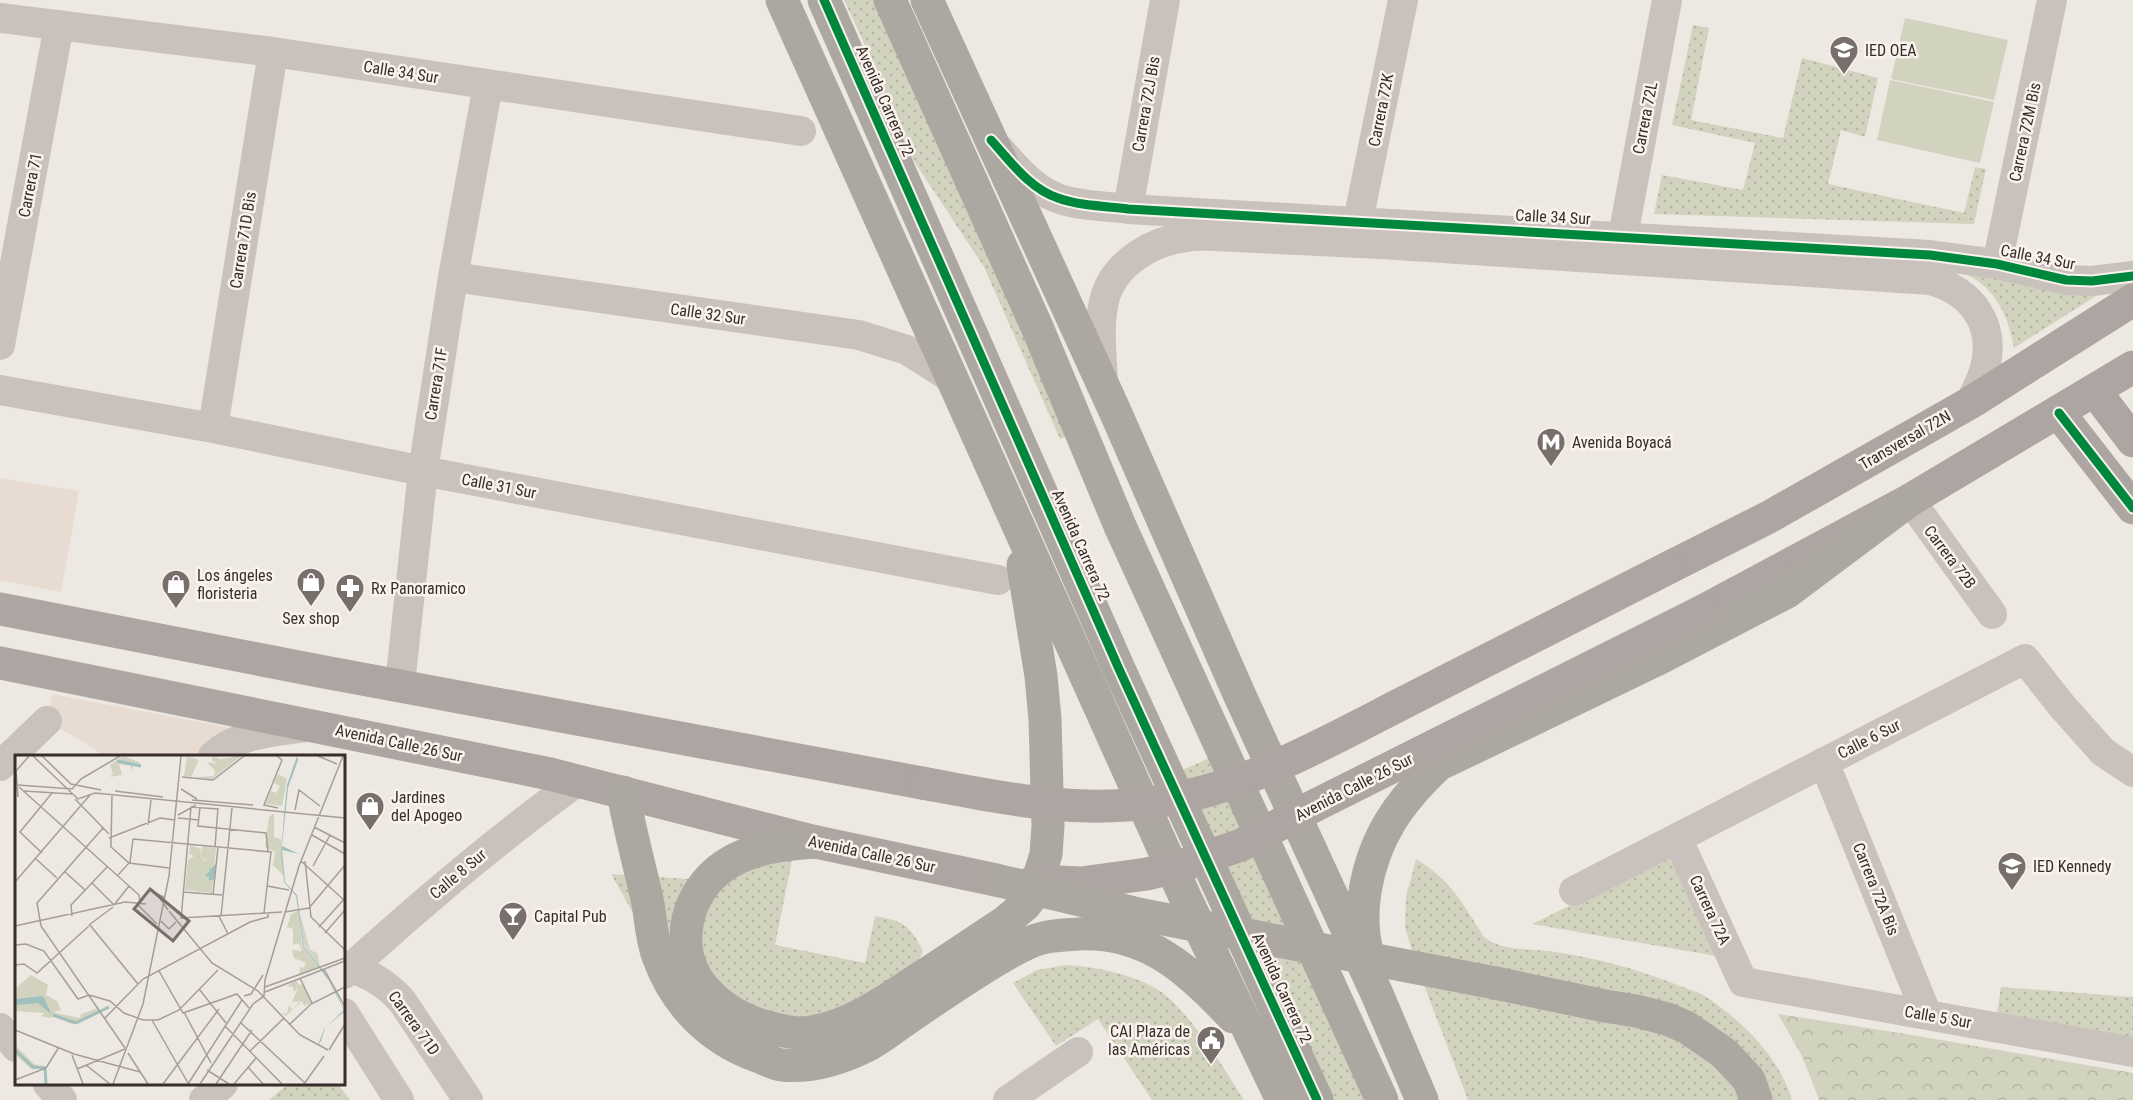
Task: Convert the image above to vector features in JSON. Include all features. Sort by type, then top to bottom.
[{"type":"highway","points":[[782,0],[1186,899],[1282,1100]]},
{"type":"highway","name":"Avenida Carrera 72","points":[[824,0],[1119,669],[1317,1100]]},
{"type":"highway","points":[[890,0],[953,57]]},
{"type":"highway","points":[[890,0],[1037,327],[1120,526],[1382,1100]]},
{"type":"highway","points":[[927,0],[1103,386],[1240,696],[1377,994],[1422,1100]]},
{"type":"highway","points":[[845,46],[855,163]]},
{"type":"highway","points":[[1377,994],[1364,940],[1363,907],[1373,857],[1393,816],[1413,789],[1438,765],[1654,661],[1787,592],[1910,501]]},
{"type":"highway","points":[[816,842],[784,844],[724,866],[703,885],[690,910],[686,931],[690,962],[698,979],[709,994],[731,1012],[754,1023],[782,1031],[809,1033],[834,1027],[867,1013],[1005,922],[1025,905],[1034,893],[1046,854],[1048,826],[1046,719],[1015,518]]},
{"type":"highway","points":[[624,792],[629,825],[658,956],[675,992],[690,1013],[726,1042],[746,1052],[781,1065],[805,1065],[830,1061],[870,1044],[970,976],[1014,950],[1038,939],[1100,933],[1124,937],[1148,946],[1175,963],[1207,989],[1255,1041]]},
{"type":"highway","points":[[996,880],[1143,915],[1667,1018],[1705,1038],[1724,1053],[1749,1080],[1756,1100]]},
{"type":"main road","name":"Transversal 72N","points":[[400,684],[1034,804],[1094,807],[1156,802],[1227,785],[1335,738],[1769,517],[1970,403],[2133,300]]},
{"type":"main road","points":[[1910,501],[2133,367]]},
{"type":"main road","points":[[2095,391],[2133,441]]},
{"type":"main road","points":[[2059,413],[2133,508]]},
{"type":"main road","name":"Avenida Calle 26 Sur","points":[[0,663],[578,781],[816,842],[919,865],[996,880],[1081,883],[1171,869],[1231,848],[1701,612],[1910,501]]},
{"type":"main road","points":[[0,609],[320,671],[400,684]]},
{"type":"street","name":"Carrera 72J Bis","points":[[1128,208],[1165,0]]},
{"type":"street","name":"Carrera 72K","points":[[1374,229],[1403,0]]},
{"type":"street","name":"Carrera 72L","points":[[1623,236],[1667,0]]},
{"type":"street","name":"Carrera 72M Bis","points":[[1997,264],[2052,0]]},
{"type":"street","name":"Calle 34 Sur","points":[[0,18],[273,52],[801,132]]},
{"type":"street","name":"Carrera 71","points":[[0,345],[59,25]]},
{"type":"street","name":"Carrera 71D Bis","points":[[213,428],[273,52]]},
{"type":"street","name":"Carrera 71F","points":[[400,684],[423,471],[453,277],[488,85]]},
{"type":"street","name":"Calle 34 Sur","points":[[991,140],[1020,172],[1048,194],[1059,199],[1080,203],[1930,280],[1947,284],[1966,296],[1981,316],[1989,343],[1985,370],[1970,403]]},
{"type":"street","name":"Calle 34 Sur","points":[[1103,386],[1101,321],[1107,294],[1118,274],[1137,254],[1162,243],[1186,237],[1374,229],[1623,236],[1930,255],[1997,264],[2066,280],[2092,281],[2133,276]]},
{"type":"street","name":"Calle 32 Sur","points":[[453,277],[859,335],[907,350],[953,379]]},
{"type":"street","name":"Calle 31 Sur","points":[[0,390],[213,428],[423,471],[998,580]]},
{"type":"street","name":"Carrera 72B","points":[[1910,501],[1992,614]]},
{"type":"street","name":"Calle 6 Sur","points":[[1574,891],[2025,659],[2062,706],[2103,752],[2133,772]]},
{"type":"street","points":[[0,766],[47,721]]},
{"type":"street","points":[[214,755],[232,743],[253,735],[315,726]]},
{"type":"street","name":"Carrera 72A Bis","points":[[1824,762],[1927,1016]]},
{"type":"street","name":"Calle 8 Sur","points":[[346,969],[496,843],[578,781]]},
{"type":"street","name":"Carrera 72A","points":[[1677,838],[1743,982]]},
{"type":"street","name":"Carrera 71D","points":[[346,969],[382,982],[402,1001],[468,1100]]},
{"type":"street","name":"Calle 5 Sur","points":[[1743,982],[2133,1052]]},
{"type":"street","points":[[345,1015],[399,1100]]},
{"type":"street","points":[[0,1028],[15,1046]]},
{"type":"street","points":[[1008,1100],[1078,1052]]},
{"type":"street","points":[[50,1085],[62,1100]]},
{"type":"street","points":[[204,1100],[221,1085]]},
{"type":"green space","points":[[844,0],[876,0],[1067,436],[1060,439],[984,267],[910,155]]},
{"type":"green space","points":[[1905,18],[2008,40],[1994,100],[1891,79]]},
{"type":"green space","points":[[1693,25],[1709,28],[1691,120],[1783,138],[1802,58],[1878,78],[1865,137],[1841,130],[1828,184],[1964,213],[1975,167],[1986,169],[1974,224],[1654,214],[1662,175],[1743,190],[1755,143],[1672,125]]},
{"type":"green space","points":[[1890,80],[1994,102],[1980,163],[1877,140]]},
{"type":"green space","points":[[1952,266],[2107,289],[2014,348],[2007,322],[1996,299],[1980,283]]},
{"type":"green space","points":[[1214,756],[1370,1100],[1328,1100],[1178,772]]},
{"type":"green space","points":[[1669,857],[1716,956],[1532,924]]},
{"type":"green space","points":[[1416,859],[1447,884],[1484,937],[1491,942],[1508,947],[1571,954],[1601,961],[1646,974],[1705,996],[1745,1028],[1769,1054],[1792,1100],[1771,1100],[1750,1060],[1413,954],[1405,927],[1406,897]]},
{"type":"green space","points":[[792,860],[775,945],[865,963],[875,916],[893,920],[905,926],[914,935],[923,951],[918,961],[830,1019],[762,1017],[710,976],[700,953],[704,909],[720,889],[747,865]]},
{"type":"green space","points":[[611,874],[689,879],[675,908],[668,939],[646,936]]},
{"type":"green space","points":[[1066,965],[1089,967],[1123,975],[1145,983],[1167,996],[1204,1039],[1244,1100],[1152,1100],[1098,1019],[1056,1046],[1013,983],[1037,970]]},
{"type":"green space","points":[[1422,980],[1642,1025],[1691,1041],[1745,1100],[1468,1100]]},
{"type":"green space","points":[[2001,987],[2133,997],[2133,1040],[1996,1020]]},
{"type":"green space","points":[[1778,1014],[2133,1073],[2133,1100],[1819,1100],[1802,1056]]},
{"type":"green space","points":[[287,1085],[339,1085],[350,1100],[269,1100]]},
{"type":"shaded area","points":[[0,478],[79,491],[61,592],[0,580]]},
{"type":"shaded area","points":[[52,694],[267,733],[215,755],[101,755],[95,749],[47,721]]},
{"type":"cycle path","points":[[824,0],[1119,669],[1317,1100]]},
{"type":"cycle path","points":[[991,140],[1021,174],[1038,188],[1048,194],[1075,203],[1128,209],[1930,255],[1997,264],[2066,280],[2092,281],[2133,276]]},
{"type":"cycle path","points":[[2059,413],[2133,508]]},
{"type":"place","name":"IED OEA","points":[[1844,76]]},
{"type":"place","name":"Avenida Boyacá","points":[[1551,468]]},
{"type":"place","name":"Sex shop","points":[[311,608]]},
{"type":"place","name":"Los ángeles floristeria","points":[[176,610]]},
{"type":"place","name":"Rx Panoramico","points":[[350,614]]},
{"type":"place","name":"Jardines del Apogeo","points":[[370,832]]},
{"type":"place","name":"IED Kennedy","points":[[2012,892]]},
{"type":"place","name":"Capital Pub","points":[[513,942]]},
{"type":"place","name":"CAI Plaza de las Américas","points":[[1211,1066]]}]
